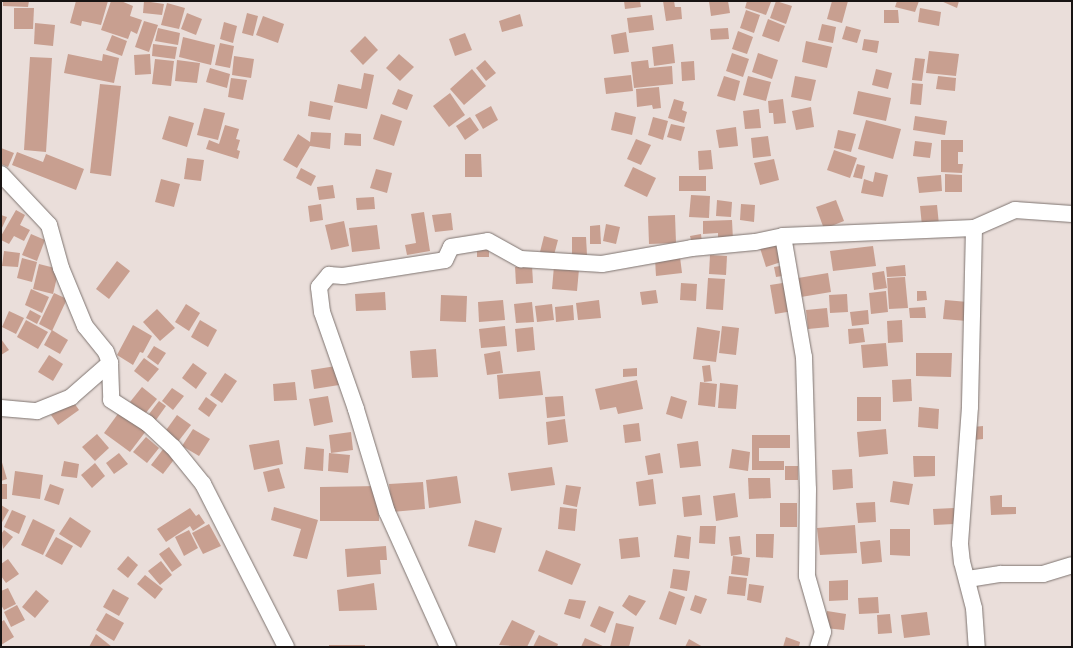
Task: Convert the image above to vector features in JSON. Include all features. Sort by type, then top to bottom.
[{"type":"street","points":[[1,174],[49,225],[61,268],[85,326],[106,352],[110,363],[111,400],[147,422],[173,447],[203,484],[286,647]]},
{"type":"street","points":[[448,647],[387,512],[356,409],[322,312],[319,287],[329,275],[343,276],[445,260],[451,247],[488,241],[521,259],[602,264],[692,248],[755,242],[783,236],[974,228],[1015,210],[1072,214]]},
{"type":"street","points":[[974,228],[970,407],[960,544],[962,562],[968,579],[974,608],[977,647]]},
{"type":"street","points":[[783,236],[804,357],[808,489],[807,576],[823,632],[818,647]]},
{"type":"street","points":[[1,408],[37,411],[71,397],[110,363]]},
{"type":"street","points":[[968,579],[1002,574],[1044,574],[1072,565]]},
{"type":"building","points":[[3,1],[29,1],[28,7],[3,6]]},
{"type":"building","points":[[76,1],[108,1],[101,25],[82,21],[81,26],[70,23]]},
{"type":"building","points":[[111,1],[121,1],[133,6],[130,16],[142,20],[137,34],[131,31],[128,39],[101,30]]},
{"type":"building","points":[[144,1],[164,4],[162,15],[143,13]]},
{"type":"building","points":[[624,1],[640,1],[641,7],[625,9]]},
{"type":"building","points":[[663,1],[674,1],[675,7],[681,7],[682,19],[666,21]]},
{"type":"building","points":[[709,1],[728,1],[730,13],[711,16]]},
{"type":"building","points":[[747,1],[771,2],[766,15],[745,8]]},
{"type":"building","points":[[776,1],[792,6],[786,24],[770,18]]},
{"type":"building","points":[[832,1],[848,1],[842,23],[827,19]]},
{"type":"building","points":[[897,1],[919,1],[915,12],[895,7]]},
{"type":"building","points":[[941,1],[959,1],[957,8]]},
{"type":"building","points":[[167,3],[185,8],[179,29],[161,25]]},
{"type":"building","points":[[14,8],[34,8],[33,29],[14,29]]},
{"type":"building","points":[[920,8],[941,12],[939,26],[918,22]]},
{"type":"building","points":[[746,10],[760,15],[754,33],[740,28]]},
{"type":"building","points":[[884,10],[898,10],[899,23],[884,23]]},
{"type":"building","points":[[187,13],[202,19],[196,35],[181,29]]},
{"type":"building","points":[[247,13],[258,16],[253,36],[242,33]]},
{"type":"building","points":[[520,14],[523,26],[502,32],[499,21]]},
{"type":"building","points":[[652,15],[654,30],[629,33],[627,18]]},
{"type":"building","points":[[263,16],[284,24],[278,43],[256,35]]},
{"type":"building","points":[[768,19],[785,26],[779,42],[762,36]]},
{"type":"building","points":[[144,21],[158,25],[149,52],[135,47]]},
{"type":"building","points":[[224,22],[237,26],[233,43],[220,39]]},
{"type":"building","points":[[35,23],[55,25],[53,46],[34,44]]},
{"type":"building","points":[[822,24],[836,27],[833,43],[818,40]]},
{"type":"building","points":[[846,26],[861,30],[857,43],[842,39]]},
{"type":"building","points":[[158,28],[180,33],[178,45],[155,41]]},
{"type":"building","points":[[728,28],[729,39],[711,40],[710,29]]},
{"type":"building","points":[[738,31],[753,37],[747,54],[732,49]]},
{"type":"building","points":[[626,32],[629,52],[614,54],[611,35]]},
{"type":"building","points":[[465,33],[472,50],[455,56],[449,39]]},
{"type":"building","points":[[112,35],[127,41],[122,56],[106,50]]},
{"type":"building","points":[[365,36],[378,50],[363,65],[350,51]]},
{"type":"building","points":[[183,37],[215,45],[211,65],[179,57]]},
{"type":"building","points":[[864,39],[879,41],[877,53],[862,50]]},
{"type":"building","points":[[806,41],[832,47],[827,68],[802,62]]},
{"type":"building","points":[[220,43],[234,46],[230,68],[215,65]]},
{"type":"building","points":[[153,44],[177,47],[175,59],[152,56]]},
{"type":"building","points":[[673,44],[675,63],[654,66],[652,47]]},
{"type":"building","points":[[929,51],[959,54],[956,76],[926,73]]},
{"type":"building","points":[[732,53],[749,59],[743,77],[726,71]]},
{"type":"building","points":[[758,53],[778,60],[772,79],[752,72]]},
{"type":"building","points":[[68,54],[102,61],[103,54],[119,58],[114,83],[64,73]]},
{"type":"building","points":[[150,54],[151,74],[135,75],[134,55]]},
{"type":"building","points":[[399,54],[414,67],[400,81],[386,68]]},
{"type":"building","points":[[234,56],[254,59],[251,78],[232,75]]},
{"type":"building","points":[[30,57],[52,58],[46,152],[24,150]]},
{"type":"building","points":[[915,58],[925,59],[922,81],[912,80]]},
{"type":"building","points":[[155,59],[174,61],[171,86],[152,84]]},
{"type":"building","points":[[177,60],[200,63],[197,83],[175,81]]},
{"type":"building","points":[[485,60],[496,73],[486,81],[476,68]]},
{"type":"building","points":[[648,60],[649,68],[672,66],[673,84],[634,88],[631,62]]},
{"type":"building","points":[[694,61],[695,80],[682,81],[681,62]]},
{"type":"building","points":[[210,68],[230,74],[227,88],[206,82]]},
{"type":"building","points":[[472,69],[486,86],[464,105],[450,89]]},
{"type":"building","points":[[876,69],[892,73],[888,89],[872,85]]},
{"type":"building","points":[[364,73],[374,75],[367,109],[334,102],[338,84],[361,89]]},
{"type":"building","points":[[631,75],[633,91],[606,94],[604,78]]},
{"type":"building","points":[[724,76],[740,81],[735,101],[717,96]]},
{"type":"building","points":[[748,76],[771,82],[766,101],[743,95]]},
{"type":"building","points":[[795,76],[816,80],[811,101],[791,97]]},
{"type":"building","points":[[938,76],[956,78],[955,91],[936,89]]},
{"type":"building","points":[[231,78],[247,80],[243,100],[228,97]]},
{"type":"building","points":[[912,83],[923,84],[921,105],[910,104]]},
{"type":"building","points":[[100,84],[121,86],[111,176],[90,173]]},
{"type":"building","points":[[659,87],[661,108],[653,109],[652,105],[637,107],[636,89]]},
{"type":"building","points":[[398,89],[413,95],[407,110],[392,104]]},
{"type":"building","points":[[858,91],[891,98],[886,121],[853,114]]},
{"type":"building","points":[[450,93],[465,115],[449,127],[433,106]]},
{"type":"building","points":[[674,99],[684,102],[682,110],[687,112],[684,123],[668,118]]},
{"type":"building","points":[[783,99],[786,123],[774,124],[773,113],[769,113],[768,101]]},
{"type":"building","points":[[310,101],[333,106],[330,120],[308,116]]},
{"type":"building","points":[[491,106],[498,120],[483,129],[475,115]]},
{"type":"building","points":[[811,107],[814,127],[796,130],[792,111]]},
{"type":"building","points":[[204,108],[225,113],[218,140],[197,135]]},
{"type":"building","points":[[759,109],[761,128],[745,129],[743,111]]},
{"type":"building","points":[[615,112],[636,117],[632,135],[611,130]]},
{"type":"building","points":[[381,114],[402,121],[394,146],[373,139]]},
{"type":"building","points":[[169,116],[194,123],[187,147],[162,139]]},
{"type":"building","points":[[915,116],[947,121],[945,135],[913,130]]},
{"type":"building","points":[[470,117],[479,130],[465,140],[456,126]]},
{"type":"building","points":[[653,117],[668,121],[663,140],[648,135]]},
{"type":"building","points":[[866,120],[901,129],[893,159],[858,149]]},
{"type":"building","points":[[671,124],[685,127],[681,141],[667,137]]},
{"type":"building","points":[[225,125],[239,129],[236,139],[240,140],[237,150],[240,151],[238,159],[206,149],[209,140],[219,144]]},
{"type":"building","points":[[736,127],[738,146],[719,148],[716,130]]},
{"type":"building","points":[[838,130],[856,134],[851,152],[834,148]]},
{"type":"building","points":[[311,132],[331,133],[330,149],[310,146],[297,168],[283,160],[298,134],[310,142]]},
{"type":"building","points":[[345,133],[361,134],[361,146],[344,145]]},
{"type":"building","points":[[768,136],[771,156],[753,158],[751,138]]},
{"type":"building","points":[[636,139],[651,145],[641,165],[627,159]]},
{"type":"building","points":[[941,140],[963,140],[963,152],[958,152],[958,164],[963,164],[962,173],[941,172]]},
{"type":"building","points":[[915,141],[932,143],[930,158],[913,156]]},
{"type":"building","points":[[1,148],[14,153],[8,167],[1,164]]},
{"type":"building","points":[[711,150],[713,169],[699,170],[698,151]]},
{"type":"building","points":[[834,150],[857,158],[850,178],[827,170]]},
{"type":"building","points":[[17,152],[43,162],[46,154],[84,169],[76,190],[12,165]]},
{"type":"building","points":[[465,154],[481,154],[482,177],[465,177]]},
{"type":"building","points":[[187,158],[204,160],[201,181],[184,179]]},
{"type":"building","points":[[774,159],[779,180],[760,185],[754,163]]},
{"type":"building","points":[[857,164],[865,166],[862,179],[853,177]]},
{"type":"building","points":[[633,167],[656,178],[647,197],[624,186]]},
{"type":"building","points":[[301,168],[316,176],[311,186],[296,178]]},
{"type":"building","points":[[376,169],[392,173],[387,193],[370,188]]},
{"type":"building","points":[[875,172],[888,175],[883,197],[861,193],[864,179],[873,182]]},
{"type":"building","points":[[945,174],[962,175],[962,192],[945,192]]},
{"type":"building","points":[[941,175],[942,191],[919,193],[917,177]]},
{"type":"building","points":[[679,176],[706,176],[706,191],[679,191]]},
{"type":"building","points":[[161,179],[180,184],[174,207],[155,202]]},
{"type":"building","points":[[333,185],[335,198],[319,200],[317,187]]},
{"type":"building","points":[[691,195],[710,196],[709,218],[689,217]]},
{"type":"building","points":[[374,197],[375,209],[357,210],[356,198]]},
{"type":"building","points":[[717,200],[732,202],[731,217],[716,216]]},
{"type":"building","points":[[836,200],[844,221],[824,229],[816,207]]},
{"type":"building","points":[[321,204],[323,220],[310,222],[308,206]]},
{"type":"building","points":[[741,204],[755,205],[754,222],[740,220]]},
{"type":"building","points":[[937,205],[939,225],[922,226],[920,206]]},
{"type":"building","points":[[16,210],[25,215],[20,225],[30,230],[24,241],[14,236],[9,244],[1,240],[1,236]]},
{"type":"building","points":[[424,212],[430,251],[407,255],[405,245],[416,243],[411,214]]},
{"type":"building","points":[[451,213],[453,230],[435,232],[432,215]]},
{"type":"building","points":[[1,215],[7,217],[1,230]]},
{"type":"building","points":[[675,215],[676,243],[649,244],[648,216]]},
{"type":"building","points":[[732,220],[733,240],[718,241],[718,233],[703,234],[703,221]]},
{"type":"building","points":[[344,221],[349,246],[331,250],[325,225]]},
{"type":"building","points":[[606,224],[620,227],[616,244],[603,241]]},
{"type":"building","points":[[377,225],[380,249],[352,252],[349,228]]},
{"type":"building","points":[[600,225],[601,244],[590,244],[590,226]]},
{"type":"building","points":[[31,234],[45,240],[37,261],[22,255]]},
{"type":"building","points":[[701,234],[702,243],[692,244],[690,236]]},
{"type":"building","points":[[544,236],[558,240],[554,255],[540,252]]},
{"type":"building","points":[[572,237],[586,237],[587,255],[572,256]]},
{"type":"building","points":[[779,242],[784,261],[766,267],[760,248]]},
{"type":"building","points":[[477,246],[489,246],[489,257],[477,257]]},
{"type":"building","points":[[873,246],[876,266],[833,271],[830,251]]},
{"type":"building","points":[[4,251],[20,253],[18,267],[2,266]]},
{"type":"building","points":[[710,255],[727,256],[726,275],[709,274]]},
{"type":"building","points":[[680,257],[682,273],[656,276],[655,259]]},
{"type":"building","points":[[22,258],[37,262],[32,282],[17,278]]},
{"type":"building","points":[[117,261],[130,271],[109,299],[96,289]]},
{"type":"building","points":[[39,264],[59,269],[53,294],[33,289]]},
{"type":"building","points":[[532,265],[533,283],[516,284],[515,267]]},
{"type":"building","points":[[786,265],[788,275],[776,277],[774,267]]},
{"type":"building","points":[[905,265],[906,276],[887,277],[886,267]]},
{"type":"building","points":[[554,266],[579,269],[577,291],[552,289]]},
{"type":"building","points":[[884,271],[887,288],[874,290],[872,273]]},
{"type":"building","points":[[828,273],[831,292],[801,297],[798,278]]},
{"type":"building","points":[[905,277],[908,308],[889,309],[887,278]]},
{"type":"building","points":[[708,278],[725,279],[723,310],[706,309]]},
{"type":"building","points":[[789,282],[793,311],[775,314],[770,285]]},
{"type":"building","points":[[681,283],[697,284],[696,301],[680,300]]},
{"type":"building","points":[[31,289],[49,297],[42,313],[25,305]]},
{"type":"building","points":[[656,290],[658,303],[642,305],[640,292]]},
{"type":"building","points":[[886,291],[888,312],[871,314],[869,293]]},
{"type":"building","points":[[917,291],[926,291],[927,300],[917,301]]},
{"type":"building","points":[[385,292],[386,310],[356,311],[355,294]]},
{"type":"building","points":[[54,293],[67,299],[52,331],[39,324]]},
{"type":"building","points":[[847,294],[848,312],[830,313],[829,295]]},
{"type":"building","points":[[441,295],[467,296],[466,322],[440,321]]},
{"type":"building","points":[[503,300],[505,320],[479,322],[478,302]]},
{"type":"building","points":[[599,300],[601,318],[578,320],[576,303]]},
{"type":"building","points":[[945,300],[968,302],[967,321],[943,319]]},
{"type":"building","points":[[532,302],[534,322],[516,323],[514,304]]},
{"type":"building","points":[[186,304],[200,313],[189,331],[175,322]]},
{"type":"building","points":[[552,304],[554,320],[537,322],[535,306]]},
{"type":"building","points":[[573,305],[574,320],[556,322],[555,307]]},
{"type":"building","points":[[925,307],[926,318],[910,318],[909,308]]},
{"type":"building","points":[[827,308],[829,327],[808,329],[806,310]]},
{"type":"building","points":[[157,309],[175,328],[160,341],[143,322]]},
{"type":"building","points":[[30,310],[41,316],[37,324],[26,318]]},
{"type":"building","points":[[868,310],[869,324],[852,326],[850,312]]},
{"type":"building","points":[[9,311],[24,318],[16,334],[2,327]]},
{"type":"building","points":[[26,320],[48,332],[38,349],[17,337]]},
{"type":"building","points":[[200,320],[217,330],[208,347],[191,337]]},
{"type":"building","points":[[902,320],[903,342],[888,343],[887,321]]},
{"type":"building","points":[[133,325],[152,336],[143,353],[140,352],[133,365],[117,355]]},
{"type":"building","points":[[505,326],[507,346],[481,348],[479,329]]},
{"type":"building","points":[[722,326],[739,328],[736,355],[719,353]]},
{"type":"building","points":[[533,327],[535,350],[517,352],[515,329]]},
{"type":"building","points":[[697,327],[720,331],[716,362],[693,359]]},
{"type":"building","points":[[863,328],[865,342],[849,344],[848,329]]},
{"type":"building","points":[[52,330],[68,340],[60,354],[44,345]]},
{"type":"building","points":[[1,339],[9,350],[1,355]]},
{"type":"building","points":[[886,343],[888,366],[863,368],[861,345]]},
{"type":"building","points":[[154,346],[166,353],[158,365],[147,357]]},
{"type":"building","points":[[436,349],[438,377],[412,378],[410,351]]},
{"type":"building","points":[[500,351],[503,373],[487,375],[484,354]]},
{"type":"building","points":[[916,353],[952,353],[951,377],[916,376]]},
{"type":"building","points":[[49,355],[63,364],[53,381],[38,372]]},
{"type":"building","points":[[144,358],[159,369],[148,382],[134,371]]},
{"type":"building","points":[[193,363],[207,373],[196,389],[182,378]]},
{"type":"building","points":[[710,365],[712,381],[704,382],[702,366]]},
{"type":"building","points":[[336,366],[339,385],[314,389],[311,370]]},
{"type":"building","points":[[637,368],[637,376],[623,377],[623,369]]},
{"type":"building","points":[[540,371],[543,395],[499,399],[497,375]]},
{"type":"building","points":[[225,373],[237,381],[222,403],[210,395]]},
{"type":"building","points":[[911,379],[912,401],[893,402],[892,380]]},
{"type":"building","points":[[637,380],[643,409],[618,414],[616,407],[600,410],[595,389]]},
{"type":"building","points":[[295,382],[297,400],[274,401],[273,384]]},
{"type":"building","points":[[700,382],[717,384],[715,407],[698,405]]},
{"type":"building","points":[[720,383],[738,385],[736,409],[718,408]]},
{"type":"building","points":[[142,387],[157,399],[145,414],[130,402]]},
{"type":"building","points":[[172,388],[184,396],[173,410],[162,401]]},
{"type":"building","points":[[328,396],[333,422],[314,426],[309,399]]},
{"type":"building","points":[[563,396],[565,416],[547,418],[545,397]]},
{"type":"building","points":[[671,396],[687,401],[682,419],[666,414]]},
{"type":"building","points":[[206,397],[217,405],[209,417],[198,409]]},
{"type":"building","points":[[857,397],[881,397],[881,421],[857,421]]},
{"type":"building","points":[[72,400],[79,410],[58,425],[51,415]]},
{"type":"building","points":[[159,401],[166,406],[156,420],[149,414]]},
{"type":"building","points":[[919,407],[939,409],[938,429],[918,427]]},
{"type":"building","points":[[120,411],[146,431],[130,452],[104,433]]},
{"type":"building","points":[[177,415],[191,425],[177,443],[164,433]]},
{"type":"building","points":[[565,419],[568,442],[548,445],[546,422]]},
{"type":"building","points":[[639,423],[641,441],[625,443],[623,425]]},
{"type":"building","points":[[983,426],[983,439],[974,440],[973,427]]},
{"type":"building","points":[[193,429],[210,439],[199,456],[182,446]]},
{"type":"building","points":[[886,429],[888,454],[859,457],[857,432]]},
{"type":"building","points":[[351,432],[353,450],[331,453],[329,435]]},
{"type":"building","points":[[97,434],[109,448],[95,461],[82,447]]},
{"type":"building","points":[[752,435],[790,435],[790,448],[759,448],[759,461],[784,461],[784,470],[752,470]]},
{"type":"building","points":[[146,437],[159,448],[147,463],[133,452]]},
{"type":"building","points":[[279,440],[283,464],[254,470],[249,445]]},
{"type":"building","points":[[698,441],[701,466],[680,468],[677,444]]},
{"type":"building","points":[[306,447],[324,449],[323,471],[304,469]]},
{"type":"building","points":[[164,448],[176,457],[163,474],[151,465]]},
{"type":"building","points":[[732,449],[750,452],[748,471],[729,468]]},
{"type":"building","points":[[119,453],[128,464],[114,474],[106,463]]},
{"type":"building","points":[[329,453],[350,455],[348,473],[328,471]]},
{"type":"building","points":[[660,453],[663,473],[648,475],[645,456]]},
{"type":"building","points":[[913,456],[935,456],[935,476],[914,477]]},
{"type":"building","points":[[1,459],[7,479],[1,481]]},
{"type":"building","points":[[64,461],[79,464],[77,478],[61,476]]},
{"type":"building","points":[[95,463],[105,476],[92,488],[81,475]]},
{"type":"building","points":[[785,466],[798,466],[798,480],[785,480]]},
{"type":"building","points":[[552,467],[555,485],[511,491],[508,473]]},
{"type":"building","points":[[279,468],[285,488],[268,492],[263,472]]},
{"type":"building","points":[[852,469],[853,488],[833,490],[832,470]]},
{"type":"building","points":[[15,471],[43,475],[40,499],[12,495]]},
{"type":"building","points":[[457,476],[461,503],[429,508],[426,480]]},
{"type":"building","points":[[748,478],[770,478],[771,498],[749,499]]},
{"type":"building","points":[[653,479],[656,504],[639,506],[636,482]]},
{"type":"building","points":[[893,481],[913,484],[909,505],[890,502]]},
{"type":"building","points":[[423,482],[425,509],[392,512],[389,484]]},
{"type":"building","points":[[1,484],[7,484],[7,499],[1,499]]},
{"type":"building","points":[[50,484],[64,489],[59,505],[44,500]]},
{"type":"building","points":[[566,485],[581,487],[577,507],[563,504]]},
{"type":"building","points":[[378,486],[379,521],[320,521],[320,487]]},
{"type":"building","points":[[735,493],[738,517],[716,521],[713,496]]},
{"type":"building","points":[[700,495],[702,515],[684,517],[682,497]]},
{"type":"building","points":[[1002,495],[1002,507],[1016,507],[1016,514],[991,515],[990,496]]},
{"type":"building","points":[[875,502],[876,522],[858,523],[856,503]]},
{"type":"building","points":[[780,503],[797,503],[797,527],[780,527]]},
{"type":"building","points":[[1,505],[9,510],[1,524]]},
{"type":"building","points":[[274,507],[318,520],[307,559],[293,556],[301,529],[271,520]]},
{"type":"building","points":[[560,507],[577,509],[575,531],[558,529]]},
{"type":"building","points":[[190,508],[196,516],[199,514],[205,523],[193,531],[190,526],[166,542],[157,529]]},
{"type":"building","points":[[954,508],[954,524],[934,525],[933,509]]},
{"type":"building","points":[[12,510],[26,516],[19,534],[4,527]]},
{"type":"building","points":[[70,517],[91,531],[81,548],[59,534]]},
{"type":"building","points":[[33,519],[55,530],[43,555],[21,545]]},
{"type":"building","points":[[475,520],[502,528],[495,553],[468,546]]},
{"type":"building","points":[[209,524],[221,546],[203,554],[192,533]]},
{"type":"building","points":[[855,525],[857,553],[820,555],[817,528]]},
{"type":"building","points":[[700,526],[716,526],[715,544],[699,543]]},
{"type":"building","points":[[890,529],[910,529],[910,556],[890,555]]},
{"type":"building","points":[[4,530],[13,537],[3,549],[1,534]]},
{"type":"building","points":[[189,530],[198,548],[184,556],[175,537]]},
{"type":"building","points":[[756,534],[774,534],[773,558],[756,557]]},
{"type":"building","points":[[677,535],[691,537],[689,559],[674,557]]},
{"type":"building","points":[[740,536],[742,554],[731,556],[729,537]]},
{"type":"building","points":[[56,537],[73,546],[62,565],[45,556]]},
{"type":"building","points":[[638,537],[640,557],[621,559],[619,539]]},
{"type":"building","points":[[880,540],[882,562],[862,564],[860,542]]},
{"type":"building","points":[[386,546],[387,560],[380,560],[381,574],[347,577],[345,549]]},
{"type":"building","points":[[169,547],[182,565],[172,572],[159,554]]},
{"type":"building","points":[[546,550],[581,564],[572,585],[538,571]]},
{"type":"building","points":[[128,556],[138,565],[128,578],[117,569]]},
{"type":"building","points":[[733,556],[750,558],[748,576],[731,574]]},
{"type":"building","points":[[8,559],[19,574],[6,583],[1,576],[1,564]]},
{"type":"building","points":[[161,561],[172,575],[160,585],[148,571]]},
{"type":"building","points":[[673,569],[690,571],[687,591],[670,588]]},
{"type":"building","points":[[145,575],[163,589],[155,599],[137,584]]},
{"type":"building","points":[[729,576],[747,578],[745,596],[727,594]]},
{"type":"building","points":[[848,580],[848,600],[829,601],[829,581]]},
{"type":"building","points":[[374,583],[377,610],[339,611],[337,590]]},
{"type":"building","points":[[749,584],[764,586],[761,603],[747,600]]},
{"type":"building","points":[[8,588],[16,604],[4,610],[1,605],[1,591]]},
{"type":"building","points":[[113,589],[129,598],[119,616],[103,607]]},
{"type":"building","points":[[36,590],[49,601],[35,618],[22,607]]},
{"type":"building","points":[[669,591],[685,597],[676,625],[659,619]]},
{"type":"building","points":[[629,595],[646,601],[636,616],[622,606]]},
{"type":"building","points":[[695,595],[707,599],[701,614],[690,610]]},
{"type":"building","points":[[878,597],[879,613],[859,614],[858,598]]},
{"type":"building","points":[[569,599],[586,601],[580,619],[564,614]]},
{"type":"building","points":[[17,605],[25,620],[11,627],[4,612]]},
{"type":"building","points":[[599,606],[614,612],[605,633],[590,626]]},
{"type":"building","points":[[827,611],[846,614],[844,630],[825,628]]},
{"type":"building","points":[[927,612],[930,635],[904,638],[901,615]]},
{"type":"building","points":[[106,613],[124,623],[114,641],[96,630]]},
{"type":"building","points":[[890,614],[892,633],[878,634],[877,615]]},
{"type":"building","points":[[4,620],[14,637],[1,645],[1,622]]},
{"type":"building","points":[[512,620],[535,631],[527,647],[499,645]]},
{"type":"building","points":[[616,623],[634,627],[629,647],[610,647]]},
{"type":"building","points":[[96,634],[112,647],[89,647]]},
{"type":"building","points":[[539,635],[558,644],[557,647],[533,647]]},
{"type":"building","points":[[786,637],[800,642],[799,647],[783,647]]},
{"type":"building","points":[[585,638],[605,647],[581,647]]},
{"type":"building","points":[[689,639],[703,647],[685,647]]},
{"type":"building","points":[[329,645],[365,645],[365,647],[329,647]]}]
